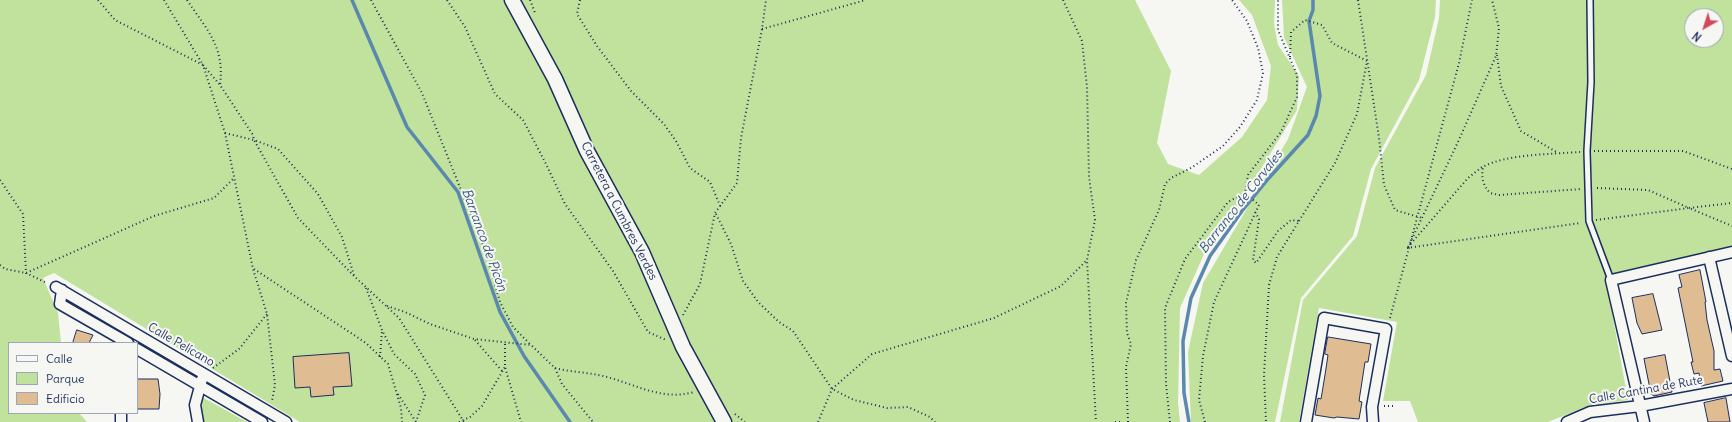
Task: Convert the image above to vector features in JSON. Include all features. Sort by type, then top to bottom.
[{"type":"street","name":"Carretera a Cumbres Verdes","points":[[512,0],[555,79],[587,151],[642,252],[683,347],[705,389],[728,416]]},
{"type":"street","points":[[1644,422],[1611,280],[1732,252]]},
{"type":"street","points":[[1709,257],[1732,356]]},
{"type":"street","points":[[59,289],[60,304],[123,342]]},
{"type":"street","name":"Calle Pelícano","points":[[59,289],[286,422]]},
{"type":"street","points":[[1306,422],[1324,318],[1386,329],[1372,407],[1373,422]]},
{"type":"street","points":[[120,324],[123,342]]},
{"type":"street","name":"Calle Pelícano","points":[[138,349],[264,422]]},
{"type":"street","points":[[198,422],[195,405],[204,374]]},
{"type":"street","name":"Calle Cantina de Rute","points":[[1567,422],[1590,412],[1640,406],[1732,389]]},
{"type":"street","points":[[264,422],[269,412]]},
{"type":"lane","points":[[1590,0],[1591,82],[1586,152],[1589,221],[1611,280]]},
{"type":"path","points":[[98,0],[115,20],[203,65],[225,133],[253,269],[267,314],[275,385],[269,412]]},
{"type":"path","points":[[164,0],[203,65],[220,85],[253,135],[254,140],[298,218],[354,276],[399,318],[464,422]]},
{"type":"path","points":[[187,0],[215,42],[222,68],[220,85]]},
{"type":"path","points":[[371,0],[422,93],[484,247],[500,302],[513,327],[555,368],[562,384],[593,422]]},
{"type":"path","points":[[447,0],[465,27],[495,94],[523,120],[546,162],[565,204],[613,271],[648,332],[683,347]]},
{"type":"path","points":[[580,0],[577,14],[597,46],[631,91],[664,124],[676,141],[690,168],[710,182],[721,208]]},
{"type":"path","points":[[676,328],[700,284],[715,213],[721,208],[737,182],[742,138],[766,0]]},
{"type":"path","points":[[762,29],[866,0]]},
{"type":"path","points":[[1063,0],[1082,41],[1087,87],[1089,177],[1095,220],[1087,260],[1096,422]]},
{"type":"path","points":[[1128,422],[1126,367],[1131,344],[1127,332],[1126,303],[1136,260],[1159,210],[1165,184],[1171,178],[1191,168],[1223,146],[1240,127],[1257,100],[1263,73],[1258,48],[1247,21],[1232,0]]},
{"type":"path","points":[[1245,193],[1248,175],[1281,132],[1297,97],[1297,75],[1278,30],[1278,0]]},
{"type":"path","points":[[1358,0],[1379,138],[1384,185],[1395,210],[1422,218]]},
{"type":"path","points":[[1386,329],[1404,272],[1407,248],[1459,62],[1472,0]]},
{"type":"path","points":[[1492,0],[1499,28],[1497,53],[1501,86],[1521,131],[1559,153]]},
{"type":"path","points":[[1290,60],[1291,32],[1305,20],[1322,26],[1332,43],[1367,61]]},
{"type":"path","points":[[1407,248],[1458,142],[1497,53]]},
{"type":"path","points":[[1266,422],[1264,375],[1269,285],[1278,257],[1335,163],[1357,114],[1367,61]]},
{"type":"path","points":[[225,133],[254,140],[278,149],[318,194],[342,236],[354,276]]},
{"type":"path","points":[[1407,248],[1468,178],[1491,162],[1559,153],[1683,150],[1732,169]]},
{"type":"path","points":[[1483,167],[1482,177],[1484,186],[1490,194],[1499,195],[1587,188],[1648,190],[1732,226]]},
{"type":"path","points":[[26,273],[154,216],[214,198],[234,178]]},
{"type":"path","points":[[0,180],[23,214],[26,273]]},
{"type":"path","points":[[1205,422],[1199,400],[1202,356],[1214,302],[1259,205],[1245,193]]},
{"type":"path","points":[[1170,422],[1166,384],[1165,308],[1185,259],[1228,202],[1245,193]]},
{"type":"path","points":[[1407,248],[1589,221],[1732,203]]},
{"type":"path","points":[[1255,212],[1259,219],[1253,260],[1256,263],[1278,232],[1291,220],[1299,221]]},
{"type":"path","points":[[715,213],[730,244],[743,281],[758,302],[779,322],[793,330],[832,389],[854,400],[887,408],[908,407],[930,417],[935,422]]},
{"type":"path","points":[[818,422],[832,389],[872,354],[994,318],[1061,286],[1087,260]]},
{"type":"path","points":[[0,265],[5,269],[26,273],[59,289]]},
{"type":"path","points":[[253,269],[366,343],[388,364],[401,408],[402,422]]},
{"type":"path","points":[[366,287],[382,330],[394,354],[415,374],[425,395],[416,422]]},
{"type":"path","points":[[385,305],[405,312],[430,324],[474,339],[505,344],[514,342],[531,346]]},
{"type":"path","points":[[204,374],[239,349],[267,314]]},
{"type":"path","points":[[380,357],[382,330]]},
{"type":"path","points":[[474,339],[490,354],[502,371]]},
{"type":"path","points":[[505,344],[505,367],[521,422]]},
{"type":"path","points":[[459,422],[462,419],[470,417],[482,406],[505,367]]},
{"type":"path","points":[[555,368],[599,375],[655,394],[686,395],[705,389]]},
{"type":"path","points":[[396,392],[416,422]]},
{"type":"path","points":[[728,416],[745,422]]},
{"type":"path","points":[[1116,422],[1122,422]]},
{"type":"green space","points":[[0,0],[1135,0],[1171,71],[1157,143],[1168,164],[1199,175],[1242,137],[1267,100],[1271,66],[1252,15],[1239,0],[1275,0],[1274,24],[1278,45],[1299,76],[1297,110],[1232,216],[1205,252],[1180,308],[1178,403],[1180,422],[300,422],[54,273],[43,278],[58,313],[61,342],[8,342],[8,414],[80,414],[87,422],[0,422]]},
{"type":"green space","points":[[1282,0],[1436,0],[1435,17],[1419,80],[1371,169],[1353,236],[1301,298],[1275,422],[1191,422],[1188,352],[1203,283],[1288,139],[1307,87],[1284,37]]},
{"type":"green space","points":[[1440,0],[1732,0],[1732,258],[1606,280],[1628,400],[1585,407],[1548,422],[1418,422],[1410,401],[1383,401],[1397,322],[1319,308],[1299,422],[1280,422],[1303,300],[1357,236],[1375,168],[1426,75],[1439,18]]},
{"type":"green space","points":[[202,397],[247,422],[202,422],[200,403]]},
{"type":"building","points":[[1700,270],[1706,302],[1707,320],[1714,351],[1714,370],[1720,369],[1723,381],[1701,386],[1699,373],[1694,374],[1691,362],[1693,362],[1678,288],[1682,287],[1679,275]]},
{"type":"building","points":[[1653,294],[1662,330],[1642,334],[1637,323],[1632,298]]},
{"type":"building","points":[[77,330],[93,335],[90,342],[73,342]]},
{"type":"building","points":[[1328,337],[1371,344],[1368,362],[1365,362],[1359,401],[1362,402],[1359,419],[1334,418],[1315,415],[1318,398],[1321,399],[1325,375],[1328,355],[1325,354]]},
{"type":"building","points":[[349,353],[352,386],[333,387],[334,395],[311,397],[310,387],[295,388],[293,357]]},
{"type":"building","points":[[1665,355],[1672,392],[1654,396],[1648,392],[1650,389],[1644,359]]},
{"type":"building","points":[[138,379],[158,379],[160,394],[159,409],[138,409]]},
{"type":"building","points":[[1726,398],[1730,422],[1708,422],[1704,403]]},
{"type":"waterway","name":"Barranco de Picón","points":[[352,0],[407,127],[458,192],[500,312],[524,356],[570,422]]},
{"type":"waterway","name":"Barranco de Corvales","points":[[1189,422],[1184,393],[1183,341],[1191,298],[1210,256],[1242,211],[1268,179],[1308,135],[1316,116],[1320,96],[1309,21],[1313,10],[1313,0]]}]
